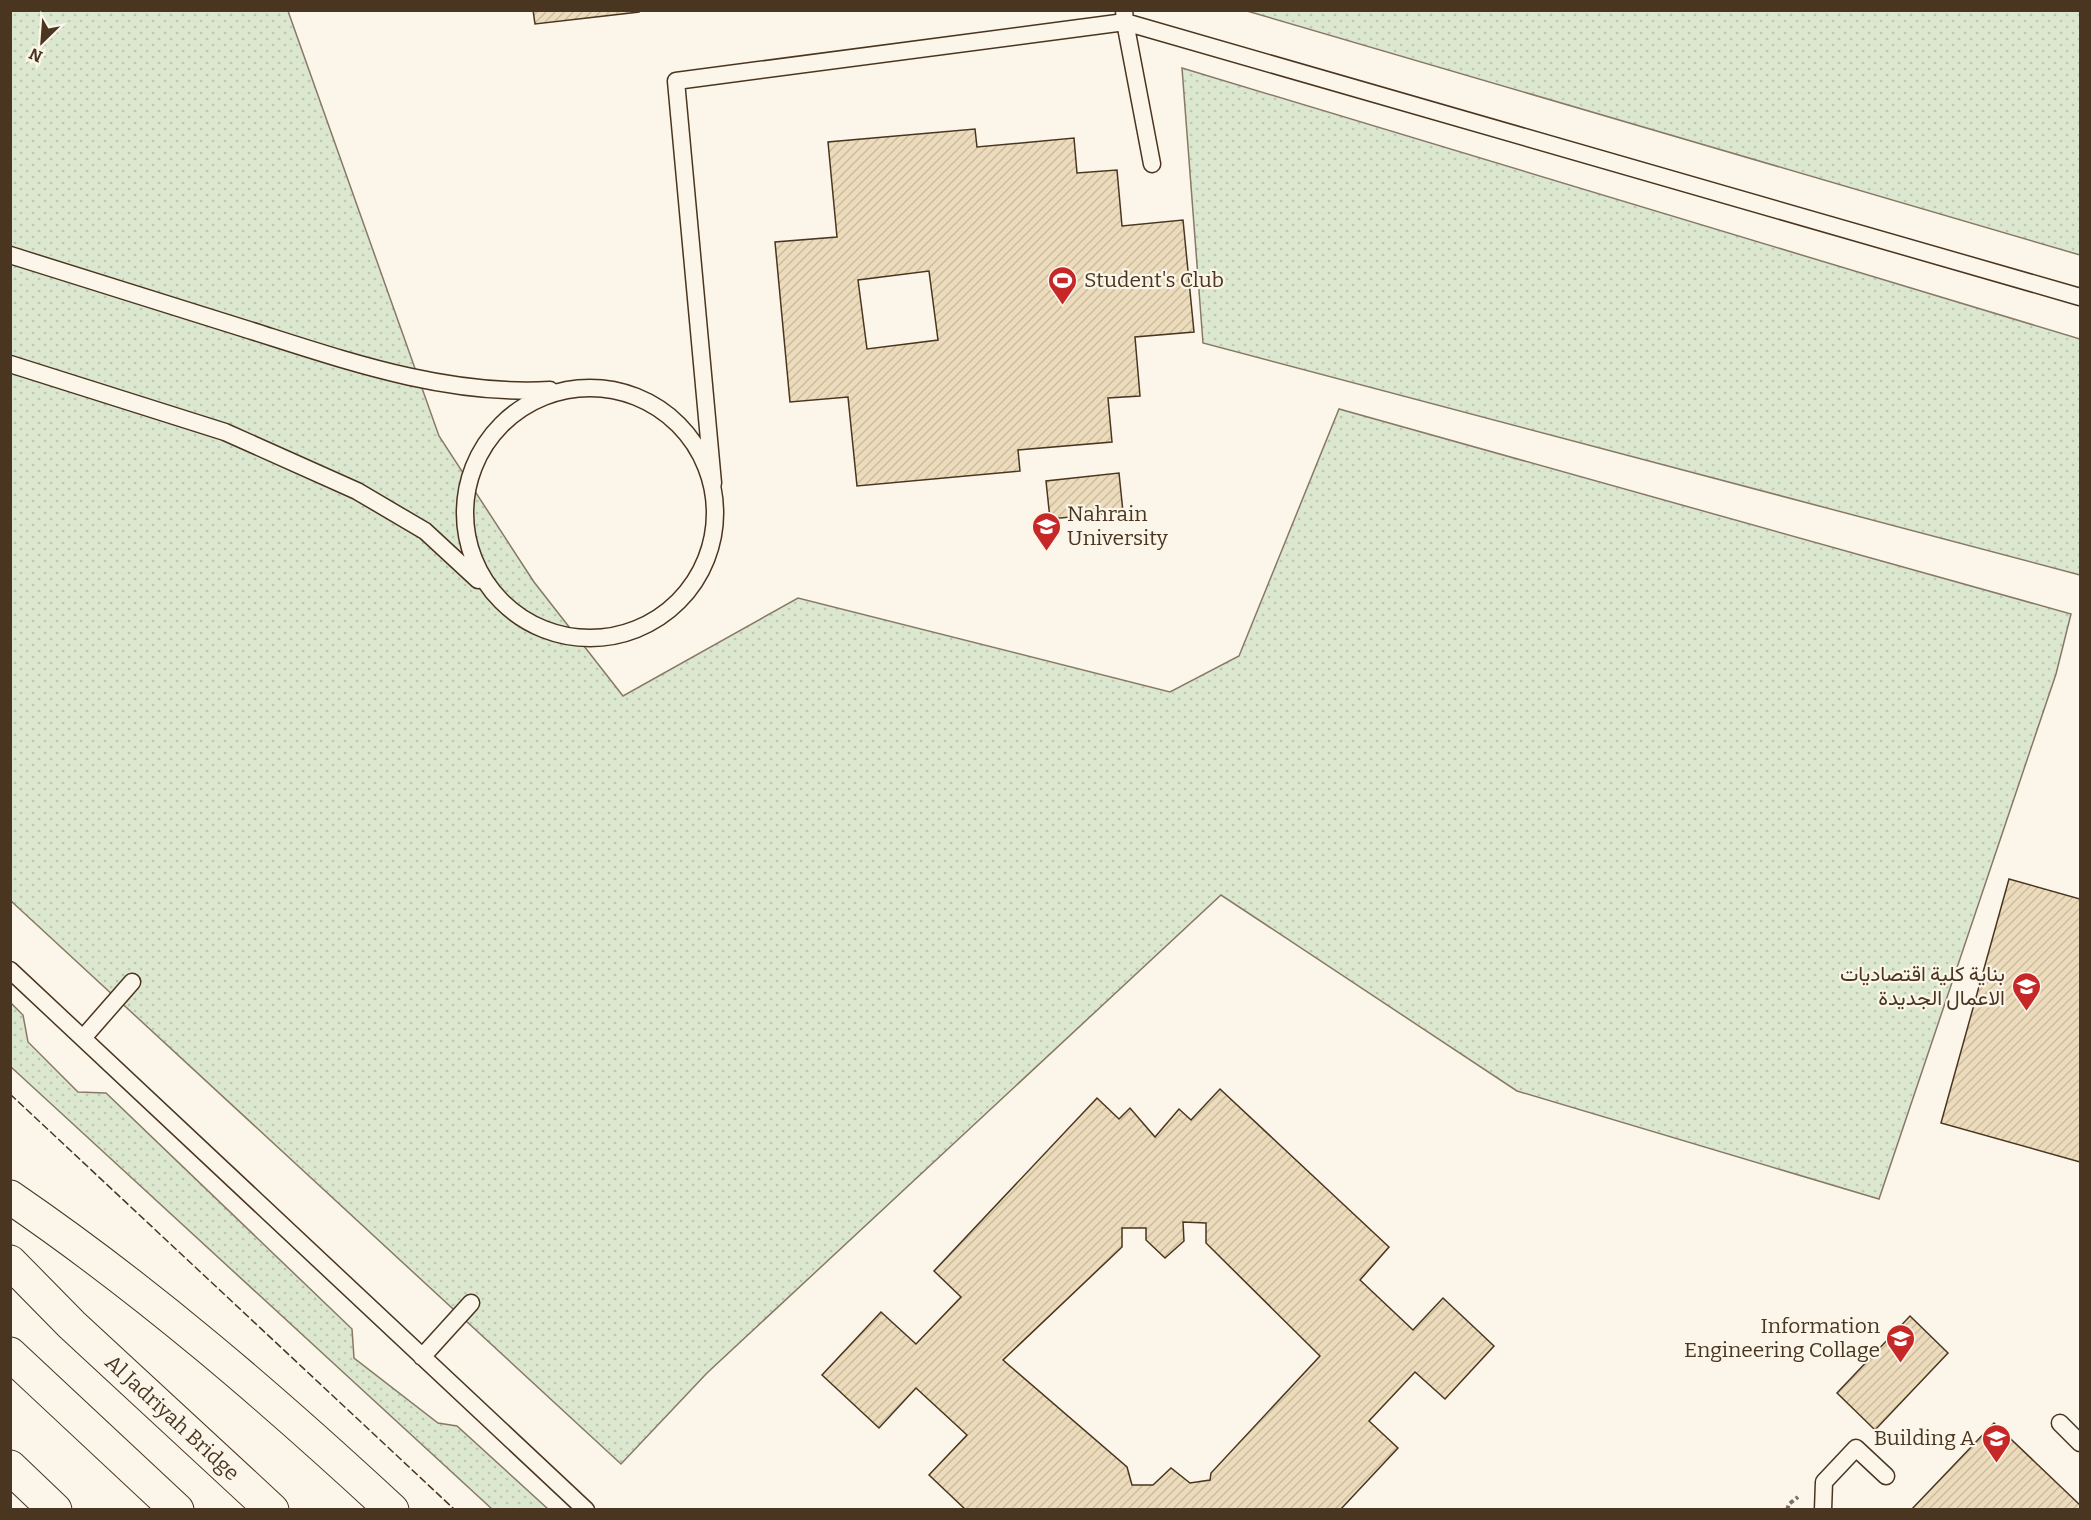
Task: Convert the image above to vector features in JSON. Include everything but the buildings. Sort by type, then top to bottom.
[{"type":"main road","points":[[10,1197],[111,1268],[252,1386],[392,1509]]},
{"type":"main road","name":"Al Jadriyah Bridge","points":[[10,1262],[72,1325],[272,1509]]},
{"type":"main road","points":[[19,1362],[177,1509]]},
{"type":"main road","points":[[10,1467],[55,1509]]},
{"type":"lane","points":[[1125,16],[1152,164]]},
{"type":"lane","points":[[10,364],[225,432],[357,491],[425,531],[526,622],[566,637],[608,638],[648,625],[681,600],[705,565],[715,525],[676,81],[1125,16],[2080,297]]},
{"type":"lane","points":[[10,255],[365,367],[455,386],[520,392],[593,387],[634,395],[669,415],[696,446],[713,483]]},
{"type":"lane","points":[[494,595],[472,559],[463,518],[468,477],[487,439],[516,410],[553,393],[593,387]]},
{"type":"lane","points":[[10,970],[586,1509]]},
{"type":"lane","points":[[83,1038],[132,982]]},
{"type":"lane","points":[[422,1357],[471,1303]]},
{"type":"lane","points":[[2060,1423],[2080,1443]]},
{"type":"lane","points":[[1823,1509],[1824,1482],[1856,1448],[1886,1476]]},
{"type":"green space","points":[[10,11],[288,11],[439,436],[534,582],[623,696],[798,598],[1170,692],[1239,656],[1339,409],[2071,614],[2056,674],[1879,1199],[1517,1091],[1221,895],[707,1373],[621,1464],[11,901]]},
{"type":"green space","points":[[1247,11],[2080,11],[2080,255]]},
{"type":"green space","points":[[1182,68],[2080,339],[2080,575],[1203,343]]},
{"type":"green space","points":[[11,1003],[23,1015],[28,1042],[78,1092],[106,1093],[352,1329],[354,1358],[438,1423],[457,1426],[548,1509],[492,1509],[11,1067]]},
{"type":"fence","points":[[10,1094],[455,1510]]},
{"type":"place","name":"Student's Club","points":[[1063,306]]},
{"type":"place","name":"Nahrain University","points":[[1046,552]]},
{"type":"place","name":"بناية كلية اقتصاديات الاعمال الجديدة","points":[[2026,1012]]},
{"type":"place","name":"Information Engineering Collage","points":[[1901,1364]]},
{"type":"place","name":"Building A","points":[[1996,1464]]}]
